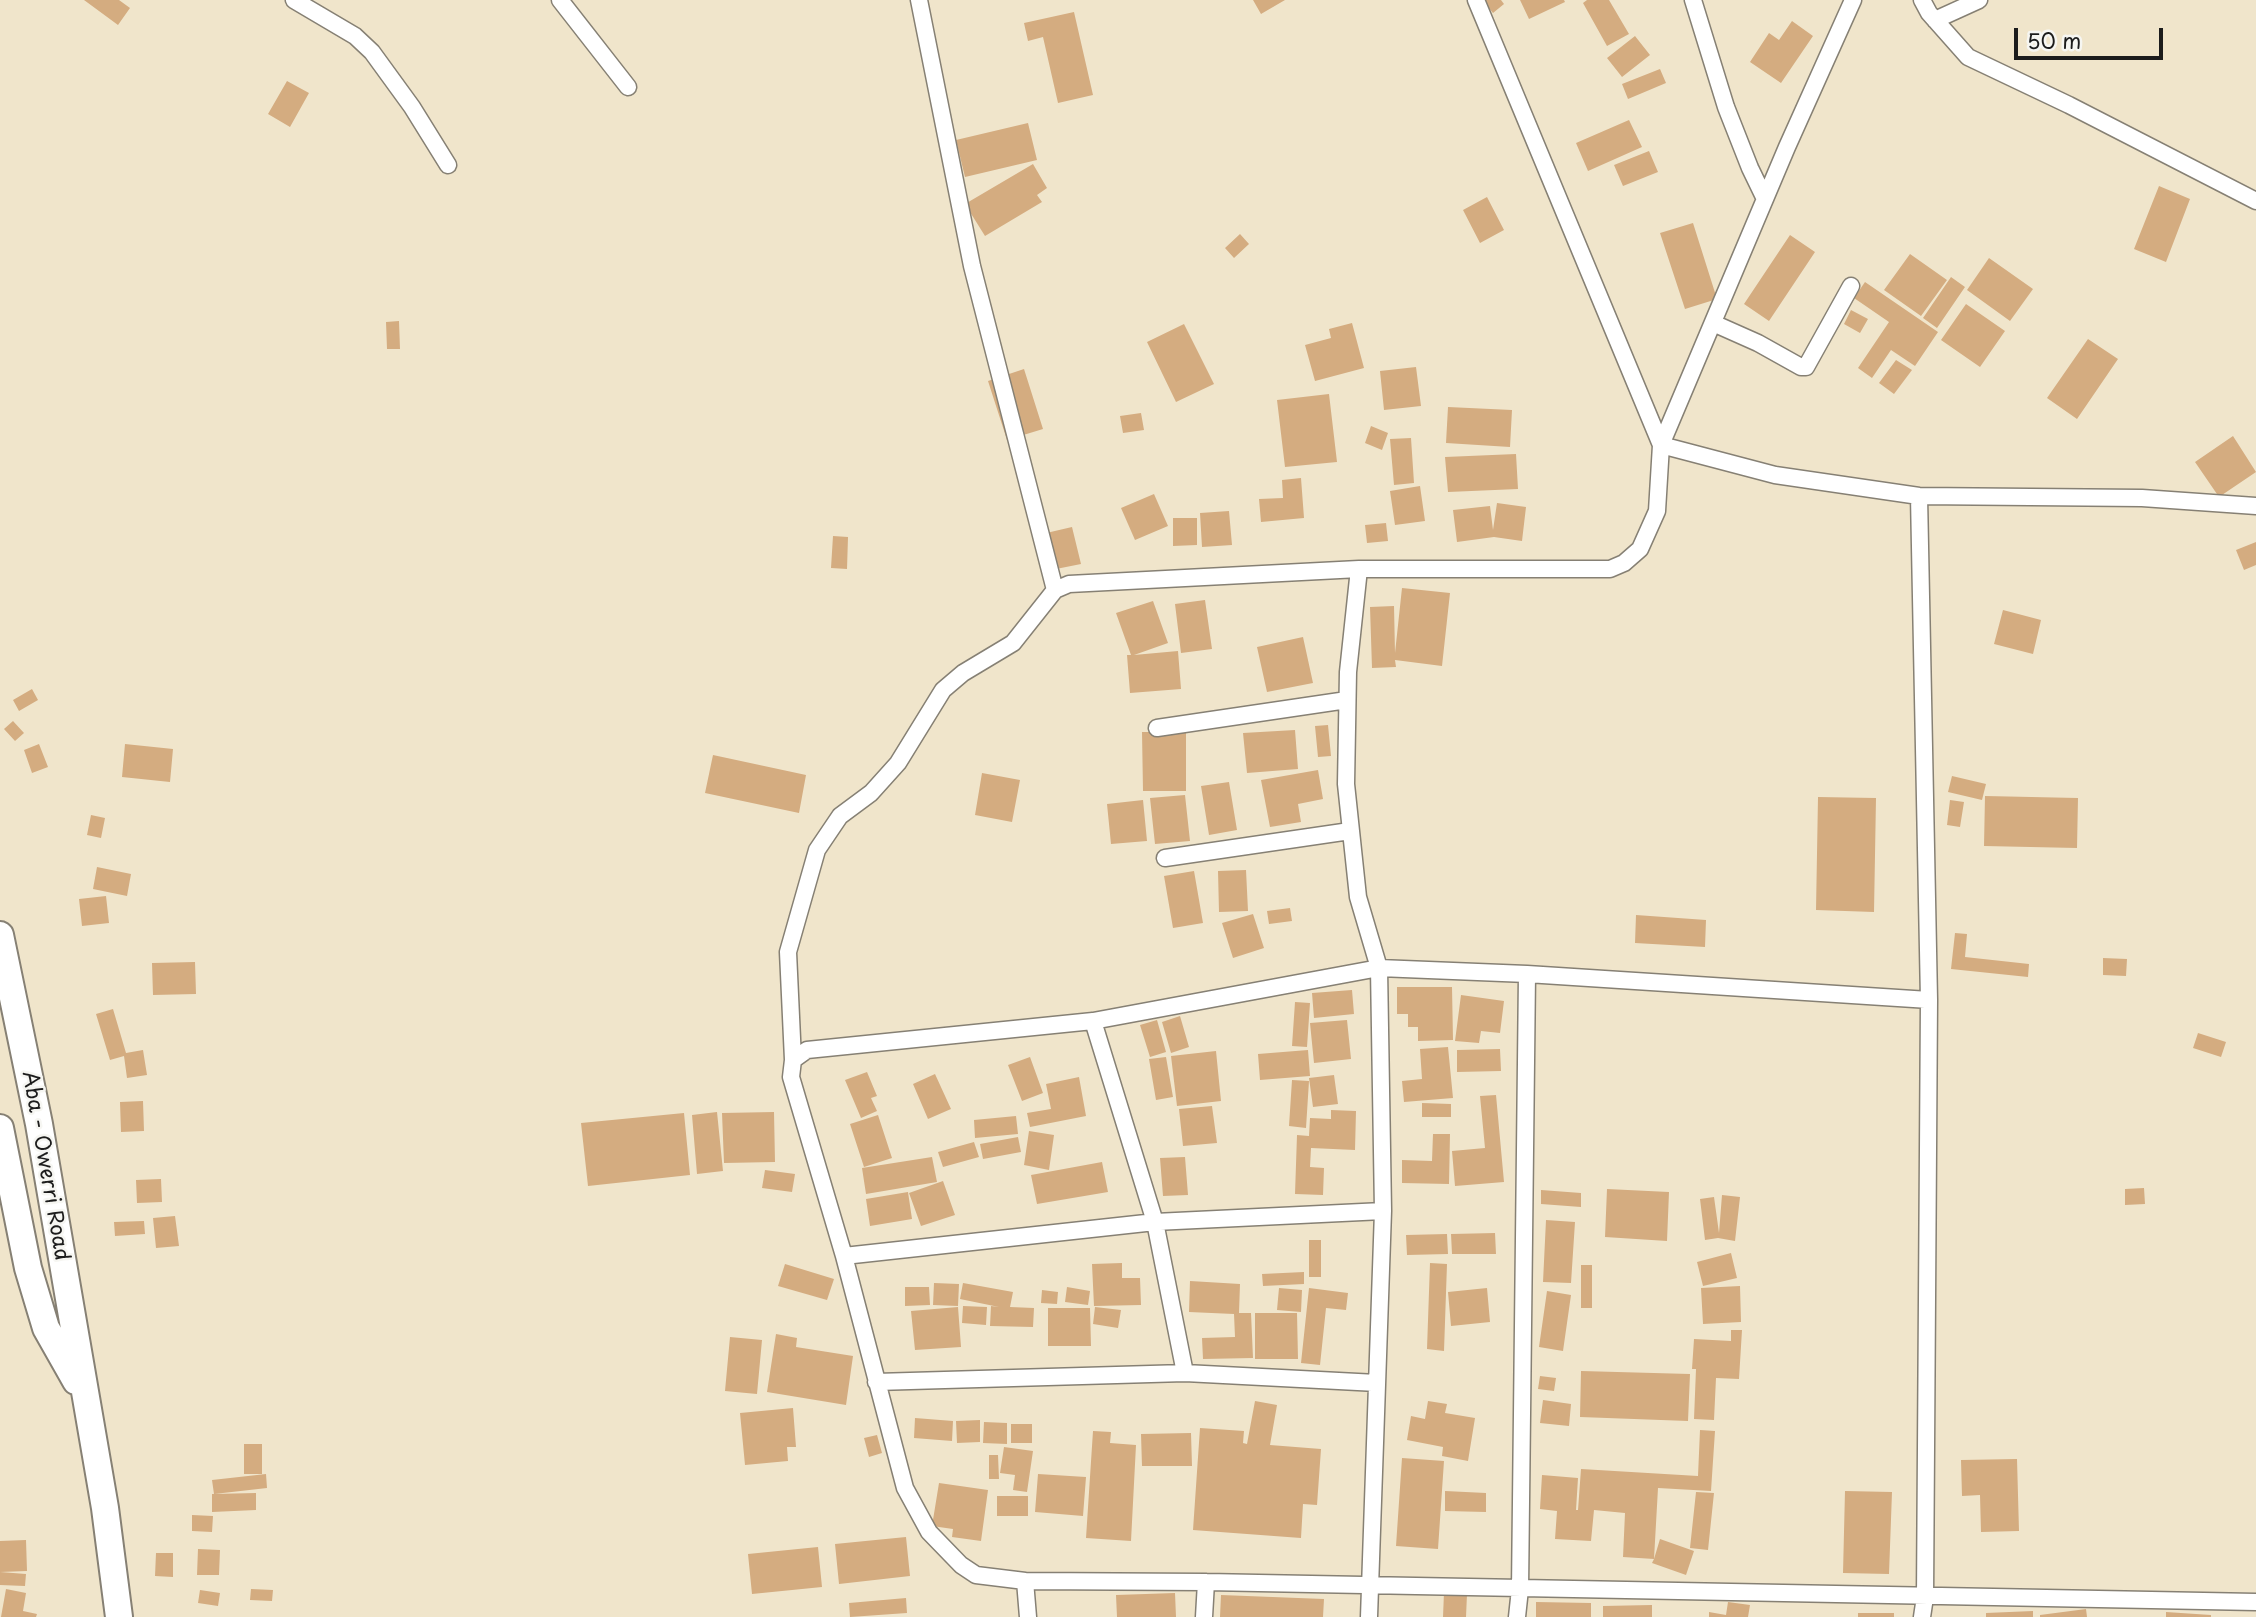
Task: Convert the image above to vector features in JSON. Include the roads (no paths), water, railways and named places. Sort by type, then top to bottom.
[{"type":"highway","name":"Aba - Owerri Road","points":[[0,935],[39,1124],[105,1508],[119,1617]]},
{"type":"highway","name":"Aba - Owerri Road","points":[[0,1128],[28,1268],[46,1328],[85,1397]]},
{"type":"street","points":[[294,0],[318,6],[372,52],[412,107],[448,164]]},
{"type":"street","points":[[560,0],[628,87]]},
{"type":"street","points":[[919,0],[972,266],[1055,590]]},
{"type":"street","points":[[1476,0],[1661,446]]},
{"type":"street","points":[[1693,0],[1726,107],[1765,199]]},
{"type":"street","points":[[1853,0],[1765,199],[1661,446],[1657,511],[1640,549],[1624,563],[1610,569],[1359,569],[1069,584],[1055,590],[1013,643],[962,673],[943,690],[898,763],[872,793],[840,816],[817,850],[788,952],[793,1060],[791,1077],[844,1256],[905,1489],[929,1531],[961,1565],[975,1575],[1025,1581],[2256,1602]]},
{"type":"street","points":[[1922,0],[1935,20],[1968,57],[2069,105],[2256,201]]},
{"type":"street","points":[[1935,20],[1979,0]]},
{"type":"street","points":[[1713,323],[1758,343],[1801,367],[1806,367],[1851,286]]},
{"type":"street","points":[[1661,446],[1775,475],[1919,496],[2142,498],[2256,506]]},
{"type":"street","points":[[1919,496],[1929,1000],[1925,1597],[1922,1617]]},
{"type":"street","points":[[1359,569],[1348,700],[1346,785],[1359,897],[1379,968],[1383,1211],[1369,1617]]},
{"type":"street","points":[[1157,729],[1348,700]]},
{"type":"street","points":[[1165,858],[1350,831]]},
{"type":"street","points":[[793,1060],[807,1050],[1093,1021],[1379,968],[1527,974],[1929,1000]]},
{"type":"street","points":[[1517,1617],[1520,1589],[1527,974]]},
{"type":"street","points":[[1093,1021],[1155,1222],[1185,1373]]},
{"type":"street","points":[[844,1256],[1155,1222],[1383,1211]]},
{"type":"street","points":[[876,1382],[1185,1373],[1377,1383]]},
{"type":"street","points":[[1025,1581],[1028,1617]]},
{"type":"street","points":[[1204,1617],[1206,1582]]}]
